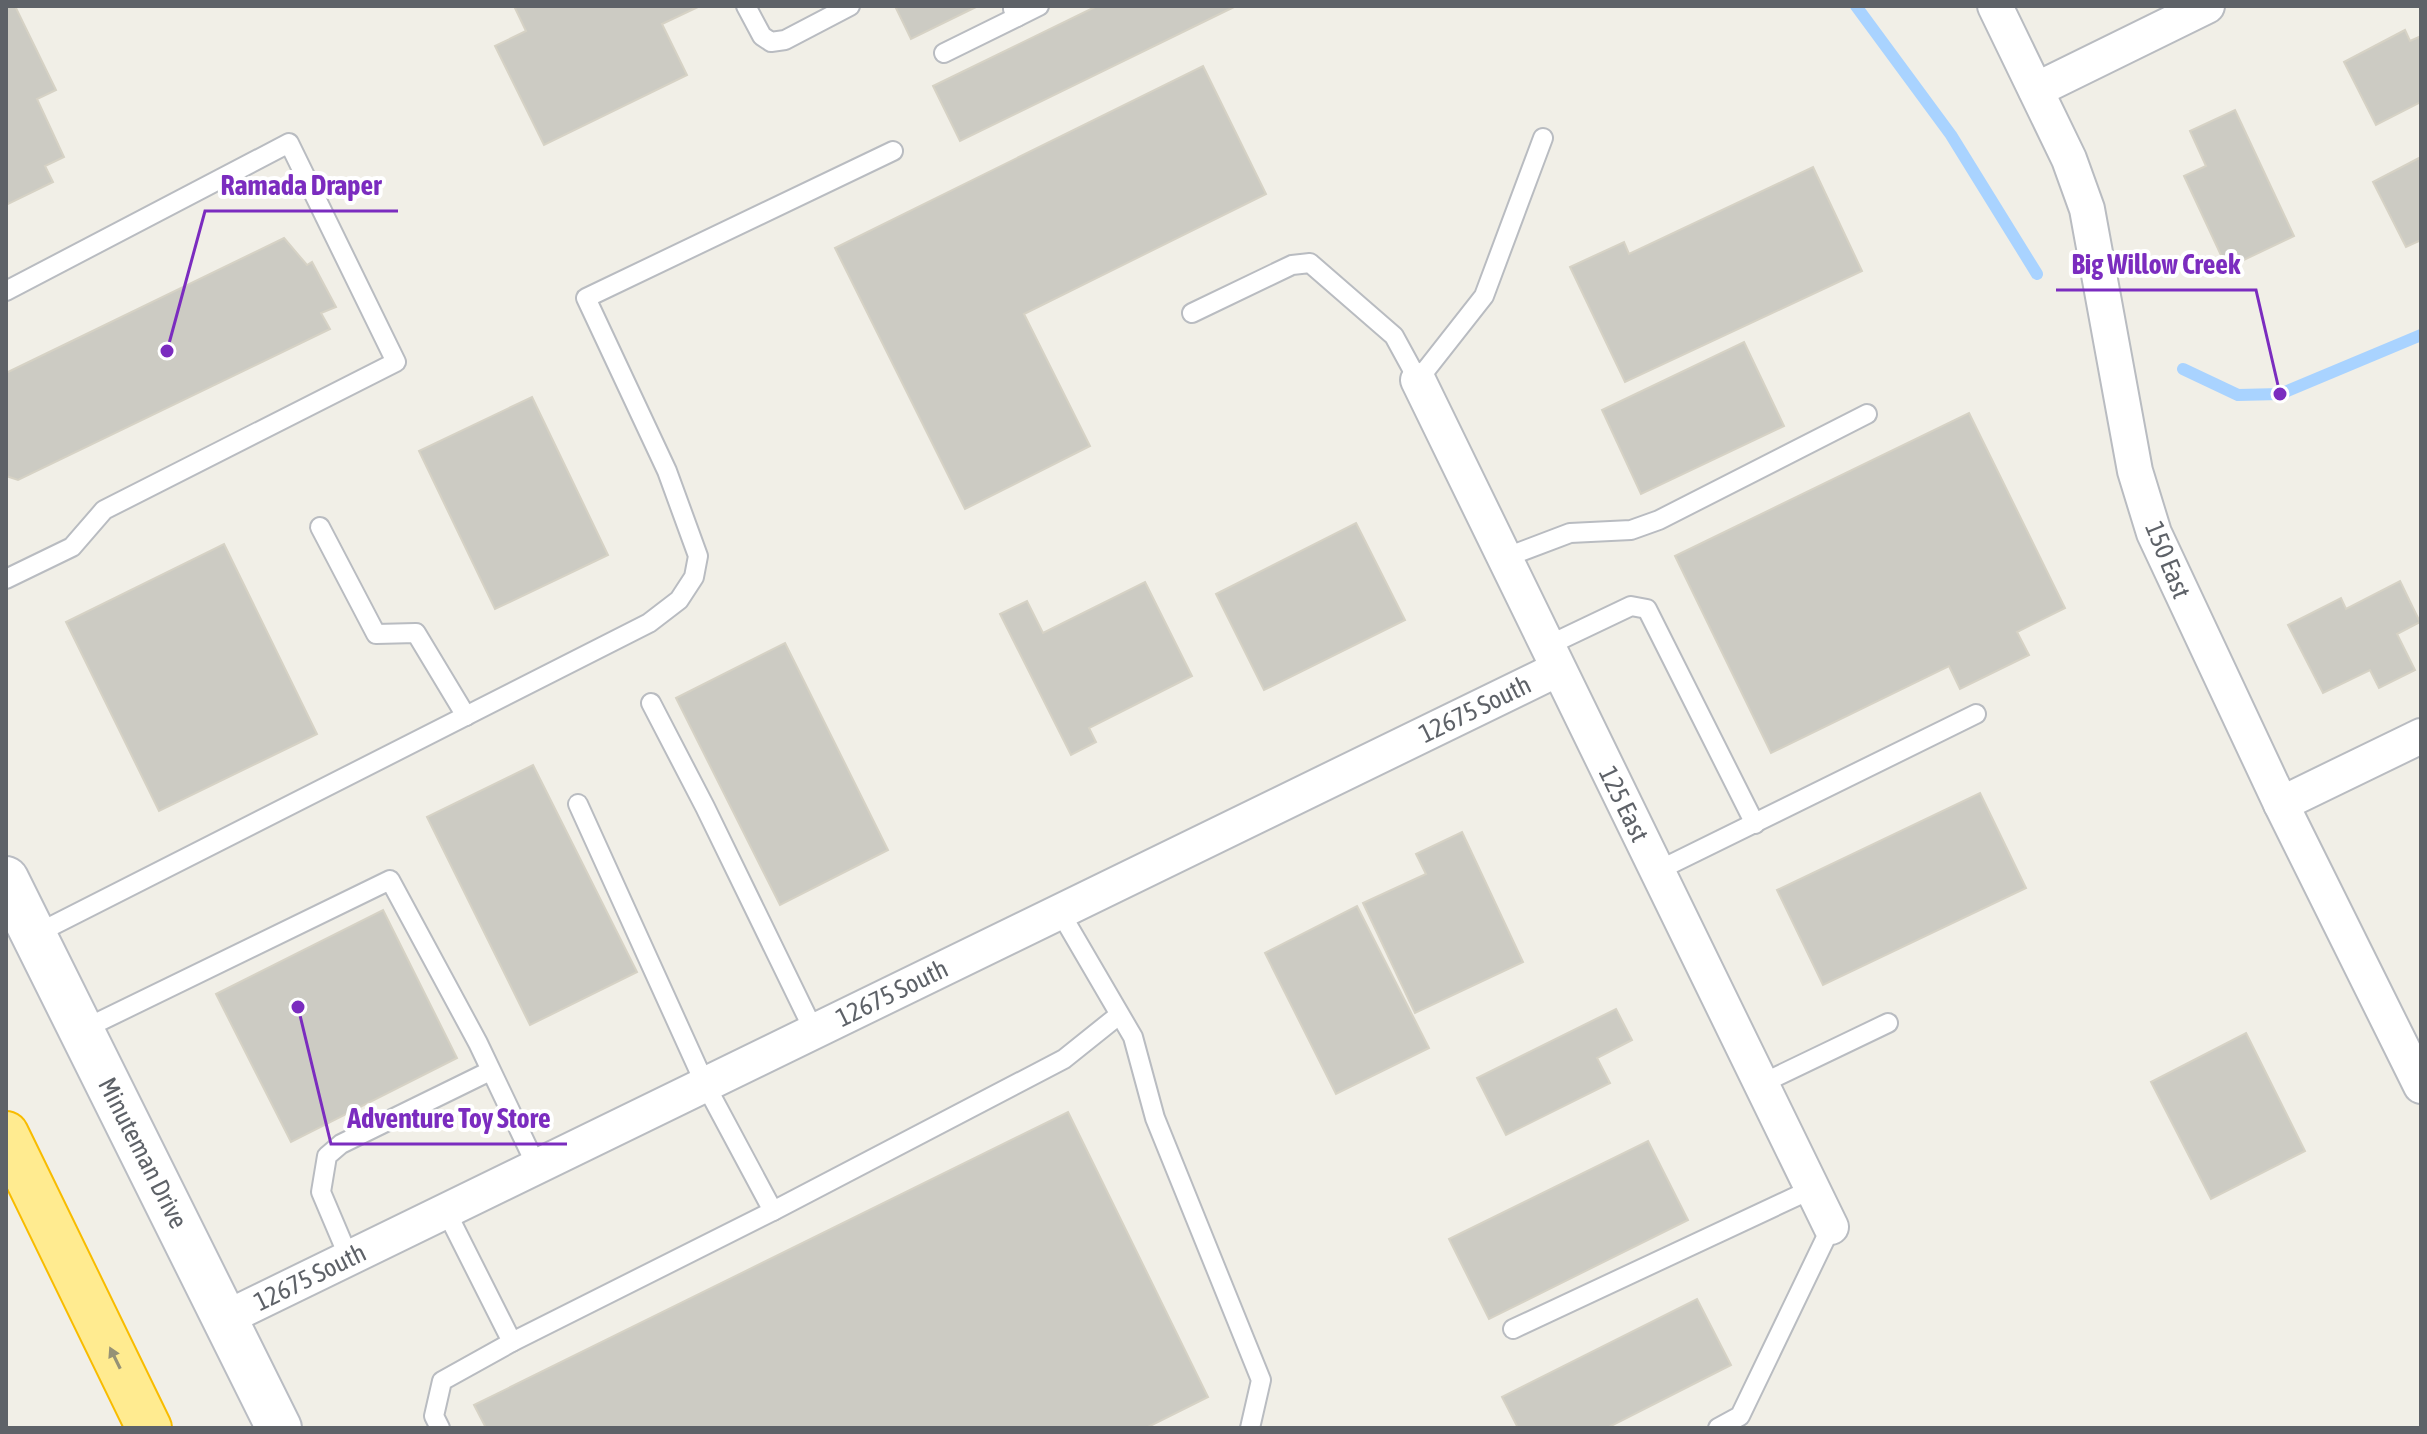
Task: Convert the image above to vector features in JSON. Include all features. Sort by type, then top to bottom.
[{"type":"highway","points":[[6,1134],[149,1428]]},
{"type":"street","name":"150 East","points":[[1995,6],[2069,159],[2087,209],[2135,471],[2154,533],[2281,804],[2421,1086]]},
{"type":"street","points":[[2036,90],[2207,6]]},
{"type":"street","name":"125 East","points":[[1418,380],[1831,1227]]},
{"type":"street","name":"12675 South","points":[[226,1318],[1060,912],[1553,657]]},
{"type":"street","points":[[2281,804],[2421,736]]},
{"type":"street","name":"Minuteman Drive","points":[[6,879],[279,1428]]},
{"type":"lane","points":[[746,6],[762,36],[771,42],[785,40],[850,6]]},
{"type":"lane","points":[[944,53],[1015,11],[1039,6]]},
{"type":"lane","points":[[1192,313],[1292,265],[1310,263],[1394,336],[1418,380],[1484,296],[1543,138]]},
{"type":"lane","points":[[6,291],[289,143],[396,362],[104,510],[72,547],[6,579]]},
{"type":"lane","points":[[34,935],[649,623],[679,600],[694,577],[698,556],[667,471],[586,298],[893,151]]},
{"type":"lane","points":[[1504,558],[1570,533],[1631,530],[1659,520],[1867,414]]},
{"type":"lane","points":[[320,527],[376,634],[416,633],[466,716]]},
{"type":"lane","points":[[1553,657],[1631,606],[1647,609],[1755,824]]},
{"type":"lane","points":[[651,703],[814,1031]]},
{"type":"lane","points":[[1657,871],[1976,714]]},
{"type":"lane","points":[[578,804],[705,1084],[773,1211]]},
{"type":"lane","points":[[81,1031],[390,880],[537,1167]]},
{"type":"lane","points":[[1060,912],[1133,1037],[1155,1118],[1261,1380],[1250,1428]]},
{"type":"lane","points":[[440,1428],[434,1416],[442,1381],[512,1342],[773,1211],[1064,1059],[1119,1015]]},
{"type":"lane","points":[[1761,1084],[1888,1023]]},
{"type":"lane","points":[[349,1258],[321,1192],[327,1156],[341,1144],[490,1071]]},
{"type":"lane","points":[[1513,1329],[1812,1189]]},
{"type":"lane","points":[[446,1211],[512,1342]]},
{"type":"lane","points":[[1718,1428],[1740,1416],[1831,1227]]},
{"type":"building","points":[[6,6],[15,6],[56,90],[37,99],[64,157],[45,166],[53,182],[6,205]]},
{"type":"building","points":[[514,6],[700,6],[662,24],[687,75],[544,145],[495,46],[526,31]]},
{"type":"building","points":[[895,6],[978,6],[911,39]]},
{"type":"building","points":[[1097,6],[1236,6],[960,141],[933,86]]},
{"type":"building","points":[[2405,30],[2410,41],[2421,36],[2421,102],[2376,125],[2344,62]]},
{"type":"building","points":[[1203,66],[1266,194],[1024,314],[1090,446],[965,509],[835,248]]},
{"type":"building","points":[[2235,110],[2294,236],[2227,268],[2184,176],[2206,166],[2190,131]]},
{"type":"building","points":[[2421,157],[2421,240],[2406,247],[2373,182]]},
{"type":"building","points":[[1813,167],[1862,271],[1625,382],[1570,267],[1624,242],[1629,254]]},
{"type":"building","points":[[284,238],[307,265],[312,262],[336,307],[321,313],[330,329],[18,480],[6,476],[6,373]]},
{"type":"building","points":[[1744,342],[1784,426],[1641,494],[1602,410]]},
{"type":"building","points":[[532,397],[608,555],[495,609],[419,451]]},
{"type":"building","points":[[1969,413],[2065,608],[2017,632],[2029,655],[1960,689],[1949,666],[1771,753],[1675,556]]},
{"type":"building","points":[[1356,523],[1405,620],[1264,690],[1216,594]]},
{"type":"building","points":[[224,544],[317,734],[159,811],[66,622]]},
{"type":"building","points":[[2400,581],[2420,622],[2397,634],[2415,670],[2379,688],[2370,670],[2323,693],[2288,625],[2341,598],[2346,609]]},
{"type":"building","points":[[1145,582],[1192,676],[1089,728],[1096,742],[1071,755],[1000,614],[1027,601],[1043,633]]},
{"type":"building","points":[[785,643],[888,850],[780,905],[676,698]]},
{"type":"building","points":[[533,765],[637,972],[530,1025],[427,817]]},
{"type":"building","points":[[1980,793],[2026,888],[1823,985],[1777,890]]},
{"type":"building","points":[[1462,832],[1523,962],[1415,1013],[1363,903],[1426,874],[1416,854]]},
{"type":"building","points":[[1357,906],[1429,1048],[1336,1094],[1265,953]]},
{"type":"building","points":[[383,910],[457,1058],[291,1142],[216,994]]},
{"type":"building","points":[[1616,1009],[1632,1040],[1597,1058],[1610,1083],[1506,1135],[1477,1078]]},
{"type":"building","points":[[2246,1033],[2305,1151],[2211,1199],[2151,1082]]},
{"type":"building","points":[[1068,1112],[1208,1397],[1146,1428],[486,1428],[474,1405]]},
{"type":"building","points":[[1648,1141],[1688,1220],[1489,1319],[1449,1239]]},
{"type":"building","points":[[1697,1299],[1731,1365],[1607,1428],[1518,1428],[1502,1397]]},
{"type":"waterway","points":[[1856,6],[1951,135],[2037,274]]},
{"type":"waterway","points":[[2183,369],[2238,395],[2280,394],[2421,335]]},
{"type":"place","name":"Ramada Draper","points":[[167,351]]},
{"type":"place","name":"Big Willow Creek","points":[[2280,394]]},
{"type":"place","name":"Adventure Toy Store","points":[[298,1007]]}]
